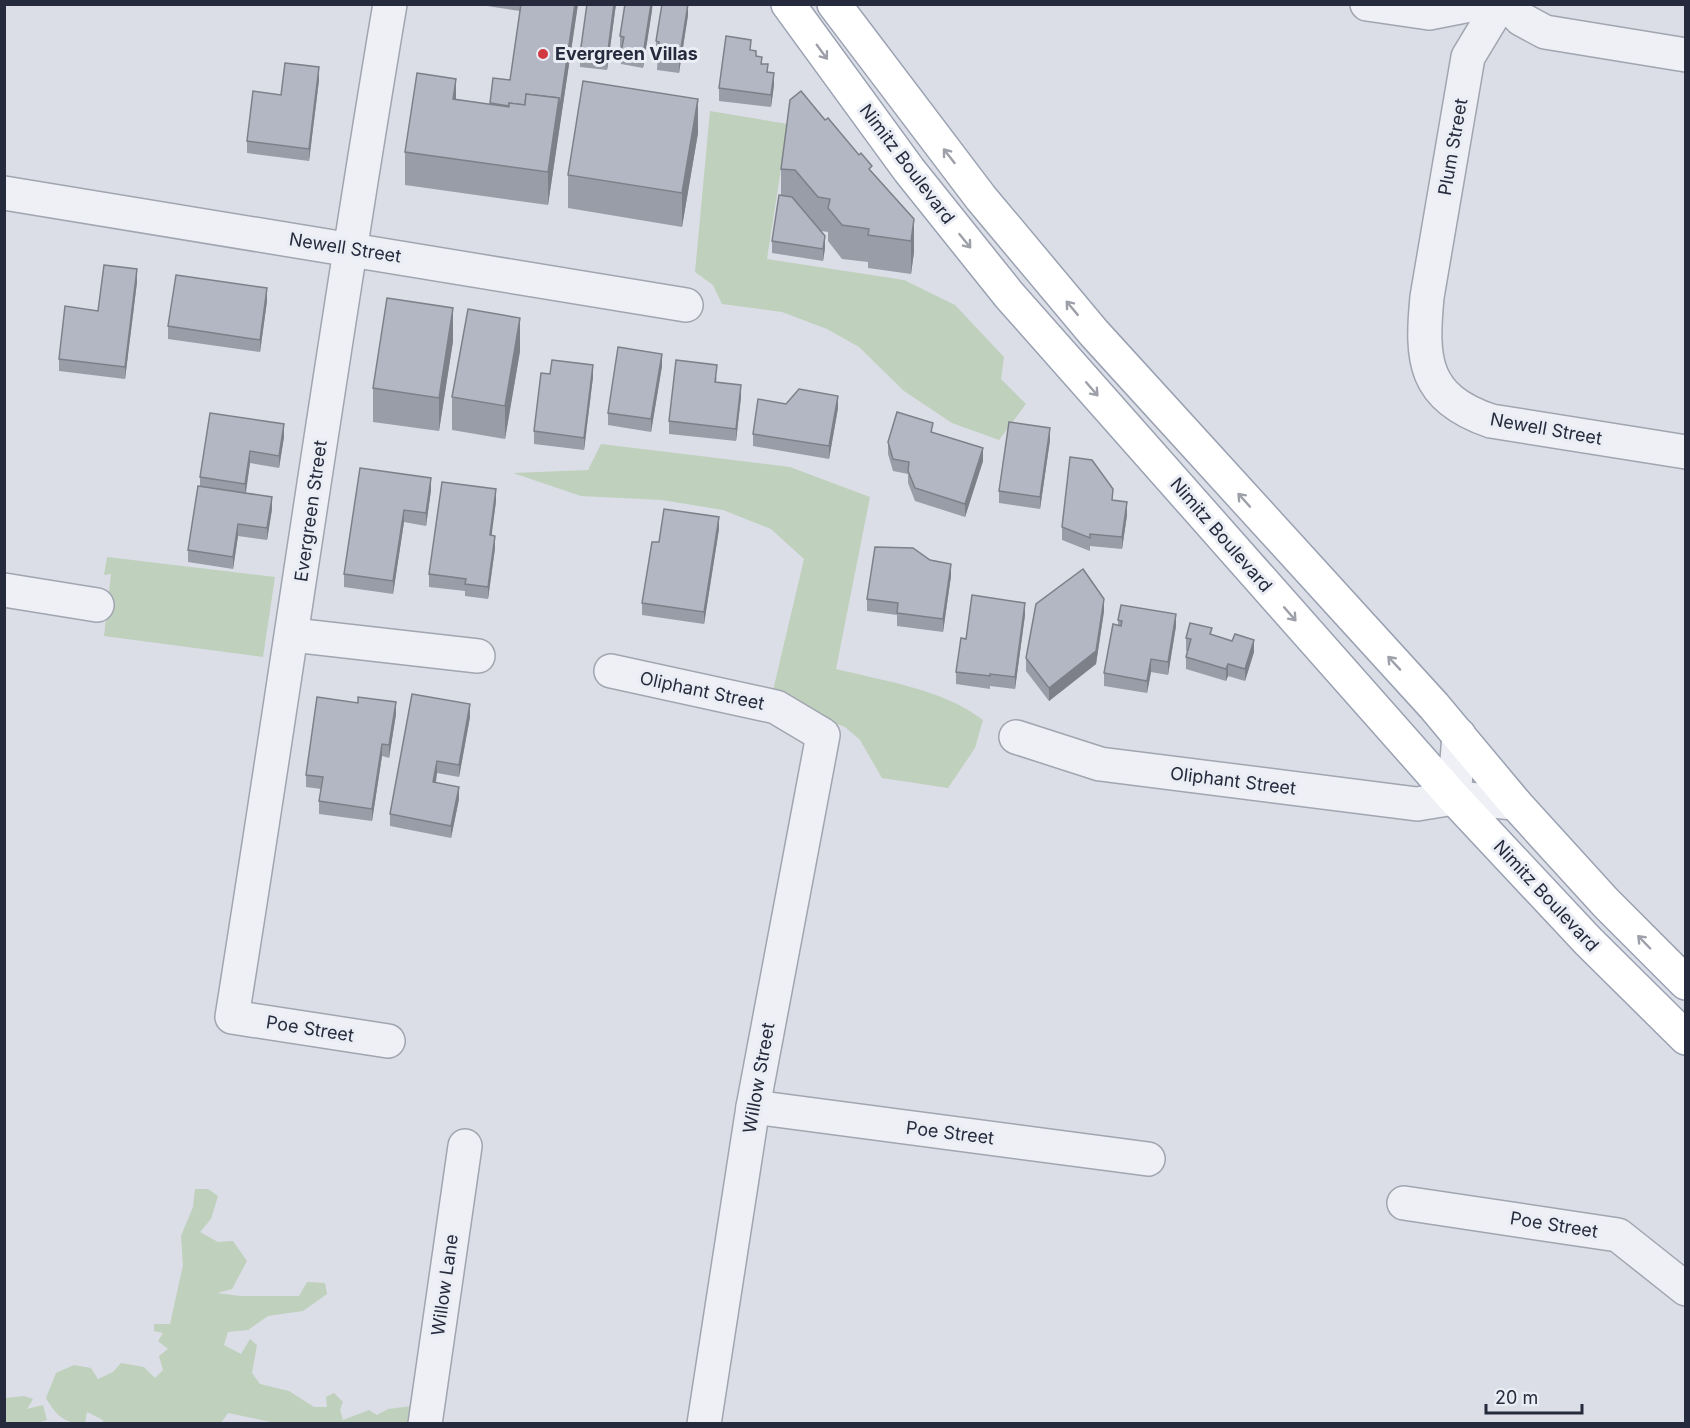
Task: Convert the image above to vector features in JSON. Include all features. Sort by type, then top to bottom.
[{"type":"main road","name":"Nimitz Boulevard","points":[[788,4],[909,170],[1009,295],[1454,798],[1588,941],[1686,1038]]},
{"type":"main road","name":"Nimitz Boulevard","points":[[834,4],[981,198],[1094,333],[1459,735],[1515,803],[1606,903],[1686,983]]},
{"type":"street","name":"Evergreen Street","points":[[232,1017],[293,635],[349,249],[390,4]]},
{"type":"street","points":[[1367,4],[1429,14],[1475,4]]},
{"type":"street","name":"Plum Street","points":[[1427,297],[1468,57],[1500,4]]},
{"type":"street","points":[[1507,4],[1528,24],[1558,35],[1686,55]]},
{"type":"street","name":"Newell Street","points":[[4,193],[686,305]]},
{"type":"street","name":"Newell Street","points":[[1427,297],[1423,337],[1425,360],[1433,380],[1448,400],[1472,414],[1513,425],[1686,452]]},
{"type":"street","points":[[4,590],[96,605]]},
{"type":"street","points":[[293,635],[478,656]]},
{"type":"street","name":"Oliphant Street","points":[[611,671],[776,708],[823,735]]},
{"type":"street","name":"Willow Street","points":[[704,1424],[753,1107],[823,735]]},
{"type":"street","points":[[1454,798],[1459,735]]},
{"type":"street","name":"Oliphant Street","points":[[1016,737],[1100,764],[1418,804],[1454,798],[1515,803]]},
{"type":"street","name":"Poe Street","points":[[232,1017],[388,1041]]},
{"type":"street","name":"Poe Street","points":[[753,1107],[1148,1159]]},
{"type":"street","name":"Willow Lane","points":[[425,1424],[465,1146]]},
{"type":"street","name":"Poe Street","points":[[1404,1203],[1618,1235],[1686,1289]]},
{"type":"green space","points":[[710,111],[788,124],[767,259],[904,280],[955,305],[1004,357],[1001,379],[1026,404],[999,440],[952,423],[904,391],[859,347],[827,329],[782,312],[722,304],[713,285],[695,272]]},
{"type":"green space","points":[[601,444],[790,467],[870,497],[836,669],[932,693],[967,709],[983,720],[975,748],[948,788],[882,778],[860,740],[845,727],[771,699],[804,559],[771,529],[723,510],[662,500],[581,496],[513,473],[588,470]]},
{"type":"green space","points":[[107,557],[275,577],[263,657],[104,636],[111,574],[104,575]]},
{"type":"green space","points":[[195,1189],[208,1189],[218,1196],[211,1219],[200,1232],[218,1242],[233,1241],[247,1261],[232,1289],[217,1293],[240,1296],[299,1296],[307,1282],[325,1283],[327,1294],[303,1311],[268,1316],[248,1330],[228,1332],[224,1345],[241,1354],[250,1339],[257,1345],[252,1373],[260,1384],[289,1391],[314,1407],[327,1407],[326,1397],[334,1393],[343,1402],[340,1410],[343,1420],[369,1410],[377,1415],[388,1409],[412,1406],[418,1424],[281,1424],[228,1413],[221,1423],[103,1424],[103,1420],[87,1412],[85,1423],[71,1422],[57,1414],[46,1398],[56,1373],[74,1365],[91,1368],[98,1379],[113,1372],[121,1363],[144,1367],[155,1378],[163,1370],[159,1356],[168,1349],[158,1341],[163,1333],[154,1331],[154,1324],[170,1324],[183,1265],[181,1236],[193,1207]]},
{"type":"green space","points":[[24,1396],[33,1399],[27,1409],[43,1405],[47,1420],[37,1423],[5,1423],[5,1398]]},
{"type":"building","name":"Evergreen Villas","points":[[521,4],[575,4],[559,113],[559,98],[526,94],[525,105],[509,103],[509,106],[490,103],[493,78],[510,80]]},
{"type":"building","points":[[587,4],[614,4],[607,58],[580,54]]},
{"type":"building","points":[[625,4],[651,4],[643,55],[621,52],[624,37],[620,36]]},
{"type":"building","points":[[662,4],[688,4],[679,60],[657,57],[659,42],[656,41]]},
{"type":"building","points":[[726,36],[751,40],[750,50],[756,51],[756,56],[762,57],[761,64],[768,64],[767,72],[774,73],[771,95],[719,88]]},
{"type":"building","points":[[285,63],[319,67],[309,149],[247,141],[253,91],[281,95]]},
{"type":"building","points":[[417,73],[456,79],[453,99],[509,107],[509,103],[525,105],[526,94],[559,98],[548,172],[405,152]]},
{"type":"building","points":[[583,81],[698,99],[682,193],[568,175]]},
{"type":"building","points":[[801,91],[825,120],[828,118],[859,155],[861,153],[872,166],[869,169],[914,219],[911,241],[868,235],[869,229],[842,225],[828,208],[830,199],[818,197],[795,170],[781,169],[790,100]]},
{"type":"building","points":[[779,195],[792,197],[825,236],[823,249],[772,241]]},
{"type":"building","points":[[104,265],[137,269],[125,367],[59,359],[65,306],[98,311]]},
{"type":"building","points":[[176,275],[267,288],[260,340],[168,326]]},
{"type":"building","points":[[387,298],[453,308],[439,398],[373,388]]},
{"type":"building","points":[[468,309],[520,318],[505,406],[452,397]]},
{"type":"building","points":[[618,347],[662,354],[651,419],[608,413]]},
{"type":"building","points":[[552,360],[593,365],[584,438],[534,431],[541,373],[550,374]]},
{"type":"building","points":[[676,360],[717,365],[715,382],[741,385],[736,429],[669,421]]},
{"type":"building","points":[[799,389],[838,396],[829,446],[753,434],[758,399],[786,404]]},
{"type":"building","points":[[897,412],[933,423],[931,432],[983,448],[965,504],[915,488],[908,471],[909,462],[893,459],[888,442]]},
{"type":"building","points":[[210,413],[284,424],[279,456],[250,451],[245,484],[200,477]]},
{"type":"building","points":[[1009,422],[1050,428],[1040,497],[999,491]]},
{"type":"building","points":[[1070,457],[1092,460],[1113,489],[1112,500],[1127,502],[1122,537],[1090,534],[1090,538],[1062,527]]},
{"type":"building","points":[[360,468],[431,478],[426,513],[404,510],[393,581],[344,574]]},
{"type":"building","points":[[442,482],[496,489],[490,535],[495,536],[488,587],[465,584],[466,579],[429,574]]},
{"type":"building","points":[[198,486],[272,497],[267,528],[238,524],[233,557],[188,550]]},
{"type":"building","points":[[664,509],[719,517],[704,612],[642,603],[652,542],[659,542]]},
{"type":"building","points":[[875,547],[913,548],[930,560],[951,564],[943,619],[897,613],[898,603],[867,599]]},
{"type":"building","points":[[1083,569],[1104,599],[1096,651],[1049,688],[1026,658],[1036,604]]},
{"type":"building","points":[[972,595],[1025,603],[1015,677],[956,672],[961,638],[966,639]]},
{"type":"building","points":[[1121,605],[1176,614],[1168,662],[1151,659],[1147,681],[1104,673],[1113,624],[1121,626],[1122,621],[1118,620]]},
{"type":"building","points":[[1190,623],[1212,628],[1210,634],[1232,641],[1235,634],[1254,640],[1245,669],[1228,664],[1226,669],[1186,657],[1191,639],[1186,638]]},
{"type":"building","points":[[412,694],[470,704],[459,765],[437,761],[433,782],[459,787],[451,826],[390,814]]},
{"type":"building","points":[[317,697],[358,703],[358,697],[396,702],[389,745],[382,744],[372,809],[319,801],[323,777],[306,775]]},
{"type":"place","name":"Evergreen Villas","points":[[543,54]]}]
